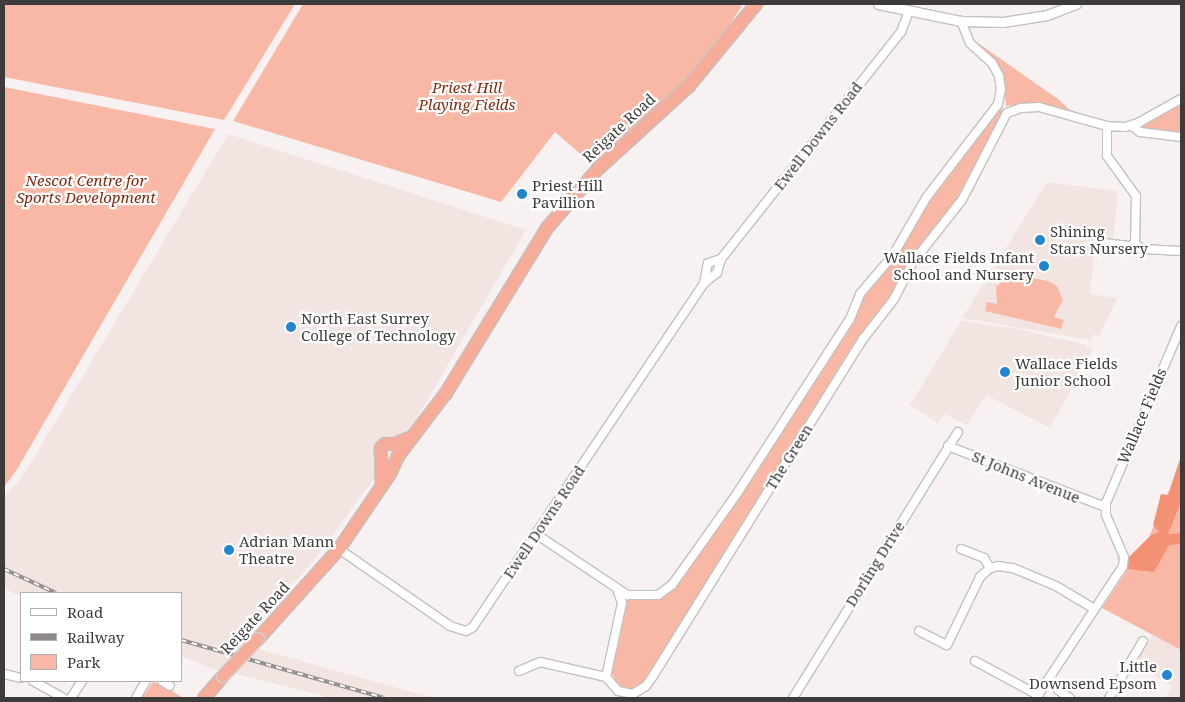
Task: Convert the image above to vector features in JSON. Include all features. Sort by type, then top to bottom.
[{"type":"highway","name":"Reigate Road","points":[[382,487],[382,457],[387,461],[415,435],[446,393],[552,221],[598,169],[688,86],[756,4]]},
{"type":"highway","name":"Reigate Road","points":[[204,698],[339,549],[382,487],[396,453]]},
{"type":"street","points":[[878,4],[961,21],[1016,21],[1047,15],[1076,4]]},
{"type":"street","name":"Ewell Downs Road","points":[[339,549],[450,626],[466,631],[479,621],[704,283],[717,273],[721,259],[901,32],[909,11]]},
{"type":"street","points":[[961,21],[970,43],[995,68],[1001,84],[1000,100],[1006,114],[1021,108],[1039,108],[1107,126],[1132,126],[1181,99]]},
{"type":"street","name":"The Green","points":[[536,534],[618,592],[637,597],[658,595],[672,585],[684,570],[850,319],[860,294],[893,255],[926,198],[1000,100]]},
{"type":"street","name":"The Green","points":[[606,677],[611,686],[625,694],[634,694],[646,686],[863,340],[894,299],[912,262],[962,200],[1006,114]]},
{"type":"street","points":[[1107,126],[1107,156],[1136,196],[1134,244]]},
{"type":"street","points":[[1132,126],[1140,132],[1181,137]]},
{"type":"street","points":[[1096,242],[1134,244],[1143,249],[1181,251]]},
{"type":"street","name":"Ewell Downs Road","points":[[704,283],[708,263],[721,259]]},
{"type":"street","name":"Wallace Fields","points":[[1105,508],[1181,326]]},
{"type":"street","name":"Dorling Drive","points":[[792,698],[958,432]]},
{"type":"street","name":"St Johns Avenue","points":[[948,446],[1105,508]]},
{"type":"street","points":[[975,661],[1037,697],[1124,562],[1105,508]]},
{"type":"street","points":[[961,549],[984,558],[990,568]]},
{"type":"street","points":[[918,631],[947,645],[976,584],[990,568],[1013,568],[1056,586],[1093,608]]},
{"type":"street","points":[[519,671],[540,662],[606,677],[622,603],[618,592]]},
{"type":"street","points":[[1109,698],[1143,642]]},
{"type":"street","points":[[4,674],[20,678]]},
{"type":"street","points":[[35,682],[64,698]]},
{"type":"street","points":[[71,698],[81,682]]},
{"type":"street","points":[[136,698],[145,682]]},
{"type":"street","points":[[164,682],[170,686]]},
{"type":"street","points":[[1058,690],[1070,698]]},
{"type":"shaded area","name":"North East Surrey College of Technology","points":[[228,134],[526,230],[413,425],[316,558],[241,644],[434,698],[332,698],[210,668],[182,656],[182,592],[20,592],[20,596],[4,588],[4,497],[22,477]]},
{"type":"shaded area","name":"Wallace Fields Infant School and Nursery","points":[[1047,182],[1118,191],[1113,238],[1096,237],[1090,294],[1117,298],[1099,337],[1094,334],[1091,340],[962,318]]},
{"type":"shaded area","name":"Wallace Fields Junior School","points":[[961,321],[1019,329],[1087,345],[1086,347],[1093,349],[1050,428],[986,395],[967,425],[944,414],[938,423],[910,405]]},
{"type":"shaded area","points":[[1181,456],[1181,502],[1168,534],[1181,533],[1181,544],[1169,545],[1154,572],[1127,569],[1127,559],[1151,535],[1159,532],[1153,525],[1161,494],[1168,495]]},
{"type":"shaded area","name":"Little Downsend Epsom","points":[[1152,635],[1181,650],[1181,698],[1166,698],[1172,686],[1135,664]]},
{"type":"green space","points":[[4,4],[295,4],[224,120],[4,77]]},
{"type":"green space","name":"Priest Hill Playing Fields","points":[[303,4],[743,4],[731,23],[682,83],[592,164],[555,132],[501,202],[233,121]]},
{"type":"green space","points":[[975,41],[1058,99],[1072,112],[1036,103],[1006,106],[1002,74]]},
{"type":"green space","name":"Nescot Centre for Sports Development","points":[[4,87],[215,129],[16,471],[4,487]]},
{"type":"green space","points":[[1181,102],[1181,134],[1143,129],[1142,125]]},
{"type":"green space","points":[[1002,109],[1002,117],[956,203],[917,252],[892,298],[861,338],[649,677],[632,691],[619,688],[611,672],[620,639],[625,597],[660,596],[684,575],[744,487],[863,296],[895,257],[928,200],[998,110]]},
{"type":"green space","points":[[1011,274],[1048,281],[1057,286],[1063,300],[1054,317],[1064,320],[1061,329],[985,311],[987,302],[997,304],[996,287]]},
{"type":"green space","points":[[1181,463],[1181,650],[1102,608],[1149,537]]},
{"type":"green space","points":[[153,682],[166,687],[183,698],[142,698]]},
{"type":"railway","points":[[4,569],[54,592]]},
{"type":"railway","points":[[182,640],[384,698]]},
{"type":"place","name":"Priest Hill Pavillion","points":[[522,194]]},
{"type":"place","name":"Shining Stars Nursery","points":[[1040,240]]},
{"type":"place","name":"Wallace Fields Infant School and Nursery","points":[[1044,266]]},
{"type":"place","name":"North East Surrey College of Technology","points":[[291,327]]},
{"type":"place","name":"Wallace Fields Junior School","points":[[1005,372]]},
{"type":"place","name":"Adrian Mann Theatre","points":[[229,550]]},
{"type":"place","name":"Little Downsend Epsom","points":[[1167,675]]}]
